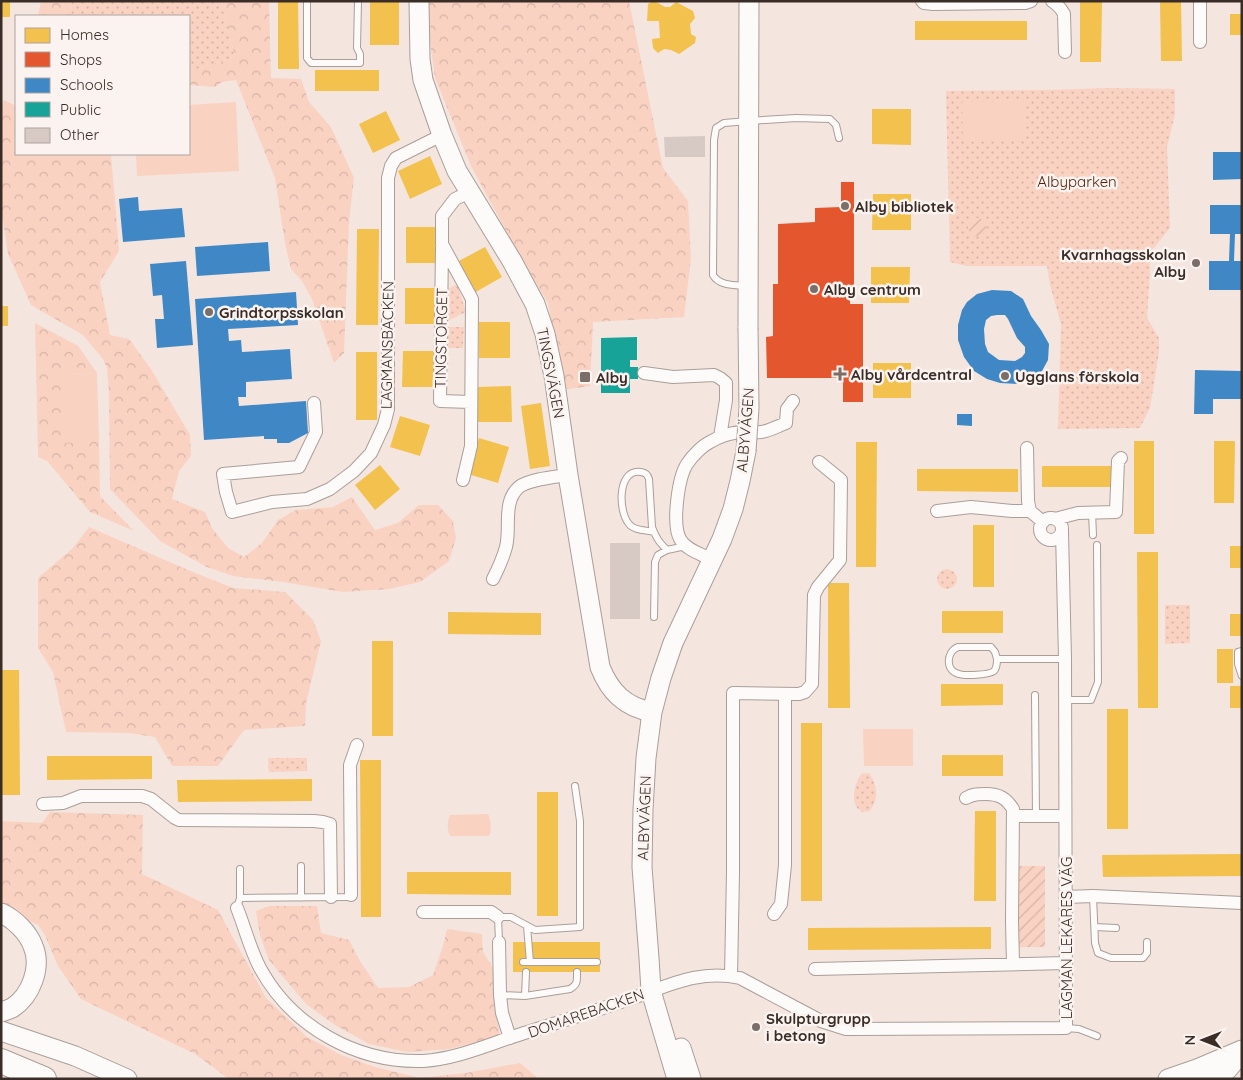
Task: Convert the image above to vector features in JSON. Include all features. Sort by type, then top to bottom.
[{"type":"highway","points":[[1,1061],[44,1079]]},
{"type":"street","name":"TINGSVÄGEN","points":[[419,1],[420,59],[423,80],[442,135],[457,171],[535,304],[550,354],[596,653],[600,666],[605,680],[615,693],[633,706],[652,712]]},
{"type":"street","name":"ALBYVÄGEN","points":[[677,1079],[649,958],[646,932],[642,867],[646,758],[652,712],[661,678],[674,643],[722,539],[733,509],[746,451],[748,408],[749,1]]},
{"type":"street","points":[[922,1],[933,4],[971,2],[1025,3],[1031,1]]},
{"type":"street","points":[[1052,1],[1062,9],[1064,14],[1065,52]]},
{"type":"street","points":[[1200,1],[1200,42]]},
{"type":"street","name":"LAGMANSBACKEN","points":[[314,403],[316,432],[299,466],[223,474],[232,512],[272,502],[307,499],[330,489],[354,472],[371,453],[384,425],[388,409],[389,172],[396,158],[442,135]]},
{"type":"street","name":"TINGSTORGET","points":[[470,192],[455,199],[442,216],[440,401],[471,402]]},
{"type":"street","name":"TINGSTORGET","points":[[442,244],[472,299],[470,446],[463,480]]},
{"type":"street","points":[[644,373],[674,377],[714,375],[726,383],[726,400],[720,437]]},
{"type":"street","points":[[712,560],[686,546],[678,534],[678,491],[687,464],[700,449],[720,437],[735,432],[762,432],[786,423],[787,409],[793,401]]},
{"type":"street","points":[[1027,448],[1030,512]]},
{"type":"street","points":[[937,511],[971,507],[1030,512],[1049,520],[1060,522],[1062,532],[1055,539],[1051,540],[1041,532],[1041,525],[1049,520],[1078,512],[1116,512],[1118,461],[1121,458]]},
{"type":"street","points":[[731,976],[733,873],[732,693],[799,694],[805,692],[812,684],[814,595],[818,587],[840,560],[841,480],[819,462]]},
{"type":"street","points":[[493,579],[506,544],[509,506],[514,494],[520,487],[530,482],[568,475]]},
{"type":"street","name":"LAGMAN LEKARES VÄG","points":[[656,989],[700,976],[731,976],[740,978],[821,1021],[846,1029],[1066,1028],[1065,659],[1062,532]]},
{"type":"street","points":[[774,914],[782,904],[785,865],[785,695]]},
{"type":"street","points":[[350,895],[350,765],[358,745]]},
{"type":"street","points":[[966,798],[973,794],[996,794],[1009,803],[1013,809],[1013,964]]},
{"type":"street","points":[[43,804],[63,803],[81,796],[142,796],[151,799],[179,820],[314,821],[330,824],[331,897]]},
{"type":"street","points":[[1013,816],[1065,816]]},
{"type":"street","points":[[1066,897],[1093,896],[1242,903]]},
{"type":"street","name":"DOMAREBACKEN","points":[[238,903],[253,953],[261,969],[285,1003],[302,1020],[317,1031],[347,1047],[370,1055],[394,1059],[424,1060],[460,1054],[656,989]]},
{"type":"street","points":[[423,912],[491,912],[498,917]]},
{"type":"street","points":[[1,913],[10,917],[24,931],[33,946],[36,960],[31,987],[24,997],[12,1008],[1,1012]]},
{"type":"street","name":"DOMAREBACKEN","points":[[499,942],[500,996],[502,1013],[510,1038]]},
{"type":"street","points":[[815,969],[1066,964]]},
{"type":"street","name":"ALBYVÄGEN","points":[[656,989],[691,1079]]},
{"type":"street","points":[[1,1031],[75,1056],[127,1079]]},
{"type":"street","points":[[1168,1079],[1242,1051]]},
{"type":"street","points":[[1210,1079],[1227,1070],[1242,1051]]},
{"type":"lane","points":[[306,1],[307,58],[311,63],[360,63],[360,54],[357,48],[358,1]]},
{"type":"lane","points":[[748,287],[721,283],[713,275],[714,140],[716,128],[724,123],[748,121],[796,118],[830,119],[836,125],[839,138]]},
{"type":"lane","points":[[654,532],[632,528],[626,520],[623,510],[622,488],[623,483],[631,473],[642,472],[647,474],[649,479],[652,527],[654,532],[656,538],[668,550]]},
{"type":"lane","points":[[1092,512],[1093,535]]},
{"type":"lane","points":[[1065,700],[1092,700],[1098,682],[1097,545]]},
{"type":"lane","points":[[654,617],[655,562],[658,555],[668,550],[686,546]]},
{"type":"lane","points":[[958,648],[991,648],[995,652],[997,659],[994,671],[987,674],[958,674],[949,666],[948,660],[954,649],[958,648]]},
{"type":"lane","points":[[1242,651],[1238,652],[1238,664],[1242,676]]},
{"type":"lane","points":[[997,659],[1065,659]]},
{"type":"lane","points":[[1035,695],[1036,816]]},
{"type":"lane","points":[[499,942],[498,917],[511,917],[535,930],[580,927],[580,821],[575,786]]},
{"type":"lane","points":[[301,866],[301,898]]},
{"type":"lane","points":[[240,869],[238,903],[301,898],[348,897],[350,895]]},
{"type":"lane","points":[[1093,896],[1095,943],[1098,953],[1106,957],[1143,958],[1147,953],[1147,942]]},
{"type":"lane","points":[[527,926],[526,962],[597,962]]},
{"type":"lane","points":[[1095,927],[1116,928]]},
{"type":"lane","points":[[525,996],[526,972]]},
{"type":"lane","points":[[500,996],[525,996],[570,989],[577,983],[577,972]]},
{"type":"lane","points":[[1066,1028],[1079,1029],[1096,1036]]},
{"type":"green space","points":[[41,1],[72,1],[71,15],[38,15]]},
{"type":"green space","points":[[72,1],[221,1],[235,57],[197,69],[190,69],[190,15],[71,15]]},
{"type":"green space","points":[[221,1],[269,1],[271,78],[301,79],[309,102],[331,127],[354,178],[349,221],[344,353],[334,363],[312,299],[302,281],[291,269],[275,178],[236,80],[222,82],[215,87],[190,85],[190,69],[197,69],[235,57]]},
{"type":"green space","points":[[427,1],[629,1],[663,168],[688,201],[691,258],[684,317],[593,322],[590,386],[563,390],[548,303],[522,260],[471,166],[435,78],[427,18]]},
{"type":"green space","name":"Albyparken","points":[[1111,88],[1175,89],[1175,114],[1167,147],[1170,228],[1149,254],[1150,272],[1147,318],[1159,338],[1159,352],[1150,408],[1140,428],[1058,429],[1061,324],[1050,285],[1047,266],[966,266],[950,262],[946,91]]},
{"type":"green space","points":[[4,100],[15,106],[15,155],[111,155],[119,251],[100,282],[110,335],[129,339],[151,369],[190,435],[191,456],[179,471],[172,499],[205,512],[212,528],[228,548],[244,557],[262,543],[278,520],[296,510],[333,507],[352,497],[375,530],[398,523],[419,505],[438,505],[453,521],[456,538],[449,561],[420,582],[389,589],[343,592],[233,576],[207,567],[160,541],[110,489],[109,393],[107,368],[103,359],[83,335],[31,305],[8,254],[1,208],[1,108]]},
{"type":"green space","name":"Albyparken","points":[[1024,101],[1025,141],[963,142],[962,102]]},
{"type":"green space","points":[[236,102],[239,171],[137,176],[136,155],[190,155],[190,105]]},
{"type":"green space","points":[[973,218],[981,218],[986,223],[984,234],[973,236],[968,231],[968,223]]},
{"type":"green space","points":[[457,284],[466,312],[448,321],[448,289]]},
{"type":"green space","points":[[35,323],[78,346],[97,373],[61,374],[63,442],[99,441],[100,496],[134,531],[90,512],[47,461],[38,457]]},
{"type":"green space","points":[[448,327],[464,327],[463,348],[448,348]]},
{"type":"green space","points":[[97,373],[99,441],[63,443],[60,374]]},
{"type":"green space","points":[[89,527],[233,588],[285,592],[313,620],[321,641],[306,703],[305,726],[244,730],[218,766],[172,766],[155,737],[129,733],[66,732],[53,672],[38,648],[38,578],[73,548]]},
{"type":"green space","points":[[947,569],[954,572],[957,579],[954,586],[947,589],[940,586],[937,579],[940,572]]},
{"type":"green space","points":[[1165,605],[1190,605],[1190,643],[1165,644]]},
{"type":"green space","points":[[863,729],[913,729],[913,766],[864,766]]},
{"type":"green space","points":[[268,758],[307,758],[307,771],[269,772]]},
{"type":"green space","points":[[869,773],[876,787],[876,796],[870,811],[862,812],[857,808],[855,802],[855,789],[861,774]]},
{"type":"green space","points":[[50,812],[143,815],[142,874],[218,910],[266,998],[307,1037],[341,1055],[375,1067],[420,1078],[466,1073],[520,1063],[539,1079],[229,1079],[195,1054],[81,999],[58,966],[45,935],[38,925],[1,909],[1,821],[42,823]]},
{"type":"green space","points":[[488,814],[491,825],[489,836],[450,836],[448,820],[450,815]]},
{"type":"green space","points":[[1019,866],[1045,866],[1045,947],[1019,947]]},
{"type":"green space","points":[[269,906],[317,906],[321,933],[349,940],[378,988],[409,987],[433,975],[447,929],[482,934],[483,952],[493,968],[494,1003],[500,1037],[449,1049],[408,1052],[369,1044],[335,1025],[306,1004],[269,960],[260,935],[256,911]]},
{"type":"building: Homes","points":[[1,1],[10,1],[10,17],[1,17]]},
{"type":"building: Homes","points":[[278,1],[298,1],[299,69],[278,69]]},
{"type":"building: Homes","points":[[370,1],[399,1],[399,45],[370,45]]},
{"type":"building: Homes","points":[[653,1],[665,7],[670,7],[676,2],[693,11],[695,18],[690,24],[691,34],[696,37],[695,43],[679,54],[664,49],[658,53],[653,48],[652,39],[660,38],[659,21],[647,21],[648,4]]},
{"type":"building: Homes","points":[[1080,1],[1102,1],[1101,62],[1080,62]]},
{"type":"building: Homes","points":[[1160,1],[1181,1],[1182,61],[1161,61]]},
{"type":"building: Homes","points":[[1230,14],[1242,14],[1242,35],[1230,35]]},
{"type":"building: Homes","points":[[915,21],[1027,21],[1027,40],[915,40]]},
{"type":"building: Homes","points":[[315,70],[379,70],[379,91],[315,91]]},
{"type":"building: Homes","points":[[872,109],[911,109],[911,145],[872,144]]},
{"type":"building: Homes","points":[[386,111],[400,140],[373,153],[359,124]]},
{"type":"building: Homes","points":[[430,156],[442,184],[410,199],[398,171]]},
{"type":"building: Homes","points":[[873,194],[911,194],[911,230],[872,230]]},
{"type":"building: Homes","points":[[406,227],[435,227],[435,263],[406,263]]},
{"type":"building: Homes","points":[[357,229],[379,229],[378,325],[356,325]]},
{"type":"building: Homes","points":[[485,247],[502,277],[474,293],[457,262]]},
{"type":"building: Homes","points":[[871,267],[910,267],[909,303],[871,303]]},
{"type":"building: Homes","points":[[405,288],[435,288],[436,324],[405,324]]},
{"type":"building: Homes","points":[[1,306],[8,306],[8,326],[1,326]]},
{"type":"building: Homes","points":[[479,322],[510,322],[510,358],[479,358]]},
{"type":"building: Homes","points":[[403,351],[435,351],[434,387],[402,387]]},
{"type":"building: Homes","points":[[356,352],[377,352],[377,420],[356,420]]},
{"type":"building: Homes","points":[[873,363],[911,363],[911,398],[873,398]]},
{"type":"building: Homes","points":[[511,386],[512,422],[478,422],[477,387]]},
{"type":"building: Homes","points":[[541,403],[550,466],[530,469],[521,406]]},
{"type":"building: Homes","points":[[400,416],[430,425],[420,456],[390,447]]},
{"type":"building: Homes","points":[[479,438],[509,447],[498,483],[468,474]]},
{"type":"building: Homes","points":[[1134,441],[1154,441],[1154,534],[1134,534]]},
{"type":"building: Homes","points":[[1214,441],[1235,441],[1234,503],[1214,503]]},
{"type":"building: Homes","points":[[856,442],[877,442],[876,567],[856,567]]},
{"type":"building: Homes","points":[[380,465],[400,489],[375,510],[355,485]]},
{"type":"building: Homes","points":[[1042,466],[1111,466],[1111,487],[1042,487]]},
{"type":"building: Homes","points":[[917,469],[1018,469],[1018,492],[917,491]]},
{"type":"building: Homes","points":[[973,525],[994,525],[994,587],[973,587]]},
{"type":"building: Homes","points":[[1230,546],[1242,546],[1242,568],[1230,568]]},
{"type":"building: Homes","points":[[1137,552],[1158,552],[1158,708],[1138,708]]},
{"type":"building: Homes","points":[[828,583],[849,583],[850,708],[828,708]]},
{"type":"building: Homes","points":[[942,611],[1003,611],[1003,633],[942,633]]},
{"type":"building: Homes","points":[[448,612],[541,613],[541,635],[448,634]]},
{"type":"building: Homes","points":[[1230,614],[1242,614],[1242,636],[1230,636]]},
{"type":"building: Homes","points":[[372,641],[393,641],[393,736],[372,736]]},
{"type":"building: Homes","points":[[1217,649],[1233,649],[1233,683],[1217,683]]},
{"type":"building: Homes","points":[[1,670],[19,670],[20,795],[1,795]]},
{"type":"building: Homes","points":[[941,684],[1003,684],[1003,705],[941,706]]},
{"type":"building: Homes","points":[[1230,686],[1242,686],[1242,708],[1230,708]]},
{"type":"building: Homes","points":[[1107,709],[1128,709],[1128,829],[1107,829]]},
{"type":"building: Homes","points":[[801,723],[822,723],[822,901],[801,901]]},
{"type":"building: Homes","points":[[942,755],[1003,755],[1003,776],[942,776]]},
{"type":"building: Homes","points":[[47,756],[152,756],[152,779],[47,780]]},
{"type":"building: Homes","points":[[360,760],[381,760],[381,917],[361,917]]},
{"type":"building: Homes","points":[[312,779],[312,801],[178,802],[177,780]]},
{"type":"building: Homes","points":[[537,792],[558,792],[558,916],[537,916]]},
{"type":"building: Homes","points":[[975,811],[996,811],[996,901],[974,901]]},
{"type":"building: Homes","points":[[1242,854],[1242,876],[1103,877],[1102,855]]},
{"type":"building: Homes","points":[[407,872],[511,872],[511,895],[407,894]]},
{"type":"building: Homes","points":[[991,927],[991,949],[808,950],[808,928]]},
{"type":"building: Homes","points":[[513,942],[600,942],[600,972],[513,972]]},
{"type":"building: Shops","name":"Alby centrum","points":[[841,182],[854,182],[854,294],[850,294],[850,304],[863,304],[863,402],[843,402],[843,378],[767,378],[766,337],[773,336],[773,284],[778,284],[778,224],[815,222],[815,208],[841,207]]},
{"type":"building: Schools","points":[[1213,152],[1242,152],[1242,179],[1213,180]]},
{"type":"building: Schools","points":[[138,197],[139,211],[182,208],[185,237],[123,242],[119,199]]},
{"type":"building: Schools","points":[[1210,205],[1242,205],[1242,234],[1235,234],[1234,261],[1242,261],[1242,290],[1209,290],[1209,261],[1229,261],[1230,234],[1210,234]]},
{"type":"building: Schools","points":[[268,242],[270,271],[197,276],[195,247]]},
{"type":"building: Schools","points":[[186,261],[193,345],[157,348],[155,319],[164,319],[162,295],[153,296],[150,264]]},
{"type":"building: Schools","points":[[992,290],[1011,291],[1023,299],[1031,316],[1049,344],[1048,360],[1042,371],[1029,381],[1018,384],[1000,383],[987,379],[974,371],[964,357],[958,340],[958,325],[962,310],[967,302],[977,294]],"holes":[[[1005,315],[1017,338],[1025,347],[1025,353],[1015,361],[999,360],[988,352],[985,344],[984,329],[986,320],[991,316]]]},
{"type":"building: Schools","points":[[296,292],[298,325],[228,329],[229,341],[241,340],[242,352],[290,349],[292,379],[246,382],[246,397],[238,397],[239,406],[306,401],[308,433],[289,443],[277,443],[277,439],[264,439],[264,436],[204,440],[195,299]]},
{"type":"building: Schools","points":[[1195,370],[1242,371],[1242,399],[1213,399],[1213,414],[1194,414]]},
{"type":"building: Schools","points":[[957,414],[972,414],[972,426],[957,425]]},
{"type":"building: Public","points":[[637,337],[637,360],[630,360],[630,367],[638,367],[638,379],[630,379],[630,393],[601,393],[601,338]]},
{"type":"building: Other","points":[[705,136],[705,157],[665,157],[664,137]]},
{"type":"building: Other","points":[[610,543],[640,543],[640,619],[610,619]]},
{"type":"place","name":"Alby bibliotek","points":[[845,206]]},
{"type":"place","name":"Kvarnhagsskolan Alby","points":[[1196,263]]},
{"type":"place","name":"Alby centrum","points":[[814,289]]},
{"type":"place","name":"Grindtorpsskolan","points":[[209,312]]},
{"type":"place","name":"Alby vårdcentral","points":[[840,374]]},
{"type":"place","name":"Ugglans förskola","points":[[1005,376]]},
{"type":"place","name":"Alby","points":[[585,377]]},
{"type":"place","name":"Skulpturgrupp i betong","points":[[756,1027]]}]
